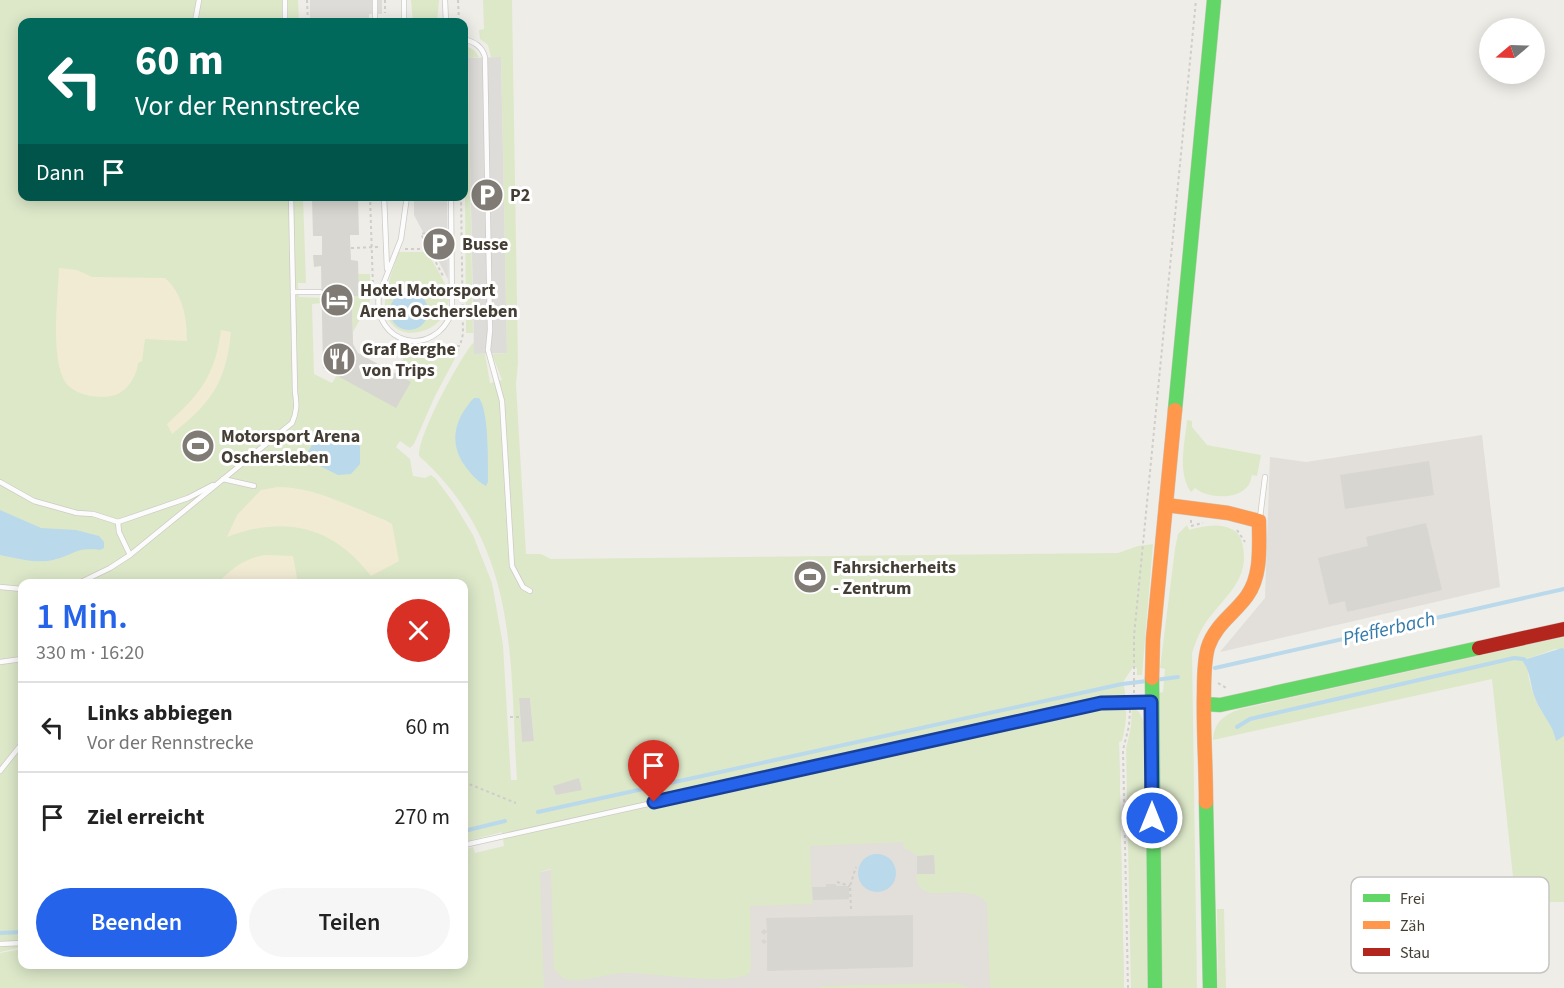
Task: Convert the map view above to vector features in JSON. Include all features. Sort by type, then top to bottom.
[{"type":"main road","points":[[1155,988],[1151,668],[1214,0]]},
{"type":"main road","points":[[1166,505],[1228,513],[1259,520],[1259,551],[1248,595],[1220,624],[1208,643],[1206,655],[1210,988]]},
{"type":"main road","points":[[1205,704],[1220,705],[1564,629]]},
{"type":"lane","points":[[196,18],[199,0]]},
{"type":"lane","points":[[285,0],[285,18]]},
{"type":"lane","points":[[375,0],[375,18]]},
{"type":"lane","points":[[404,0],[404,18]]},
{"type":"lane","points":[[445,0],[446,18]]},
{"type":"lane","points":[[468,41],[482,48],[485,57],[490,330],[488,350],[502,401],[512,566],[523,587],[530,591]]},
{"type":"lane","points":[[87,579],[130,555],[283,431],[292,423],[297,414],[291,201]]},
{"type":"lane","points":[[384,201],[387,273]]},
{"type":"lane","points":[[406,201],[401,239],[378,303],[381,318],[391,332],[408,340],[428,339],[442,329],[452,312],[451,201]]},
{"type":"lane","points":[[293,292],[320,292]]},
{"type":"lane","points":[[1259,520],[1265,477]]},
{"type":"lane","points":[[0,482],[34,501],[118,522],[188,498],[223,479],[254,486]]},
{"type":"lane","points":[[118,522],[119,532],[130,555]]},
{"type":"lane","points":[[0,587],[18,589]]},
{"type":"lane","points":[[0,662],[18,660]]},
{"type":"lane","points":[[468,844],[1101,703],[1151,702]]},
{"type":"lane","points":[[0,771],[18,748]]},
{"type":"lane","points":[[0,944],[18,943]]},
{"type":"path","points":[[307,0],[308,18]]},
{"type":"path","points":[[385,0],[385,18]]},
{"type":"path","points":[[458,0],[459,18]]},
{"type":"path","points":[[1134,689],[1134,636],[1196,0]]},
{"type":"path","points":[[370,201],[373,293]]},
{"type":"path","points":[[431,232],[421,234],[447,283],[452,284]]},
{"type":"path","points":[[1128,988],[1123,750],[1129,726],[1130,702]]},
{"type":"path","points":[[510,717],[520,717]]},
{"type":"path","points":[[468,784],[516,803]]},
{"type":"path","points":[[851,909],[850,886],[856,867]]},
{"type":"path","points":[[837,882],[850,886]]},
{"type":"shaded area","points":[[310,0],[382,0],[382,14],[369,14],[369,18],[310,18]]},
{"type":"shaded area","name":"P2","points":[[501,57],[507,353],[474,354],[468,58]]},
{"type":"shaded area","name":"Busse","points":[[414,201],[447,201],[448,279],[414,215]]},
{"type":"shaded area","points":[[1482,435],[1500,587],[1220,652],[1265,598],[1270,457],[1306,462]]},
{"type":"shaded area","points":[[1119,742],[1124,988],[380,988],[446,969],[468,969],[468,861],[475,853],[541,872]]},
{"type":"green space","points":[[0,0],[298,0],[299,18],[18,18],[18,201],[303,201],[306,283],[298,283],[299,297],[322,298],[322,303],[312,304],[314,374],[332,383],[337,375],[410,382],[395,373],[404,357],[428,349],[460,349],[435,396],[414,444],[410,448],[400,441],[396,447],[410,459],[413,476],[425,478],[431,475],[453,502],[473,535],[492,583],[503,645],[511,780],[517,780],[513,690],[503,606],[492,566],[476,528],[452,491],[419,456],[420,446],[432,416],[472,344],[474,343],[474,354],[485,354],[490,383],[502,380],[492,354],[507,353],[501,57],[491,57],[488,45],[480,39],[479,30],[484,29],[483,0],[512,0],[518,364],[516,384],[526,554],[541,554],[551,559],[1118,553],[1153,544],[1142,675],[1137,675],[1137,668],[1133,667],[1123,682],[1126,719],[1122,741],[1119,742],[1124,988],[990,988],[987,903],[978,896],[968,893],[925,891],[919,886],[916,876],[917,874],[935,874],[934,856],[917,856],[910,850],[904,849],[903,842],[810,846],[812,904],[750,906],[751,966],[750,973],[740,977],[709,979],[624,973],[579,980],[564,979],[554,969],[551,869],[540,872],[544,988],[0,988],[0,953],[18,950],[18,969],[468,969],[468,849],[473,847],[475,853],[504,846],[502,832],[468,841],[468,579],[18,579],[18,948],[0,952]],"holes":[[[530,698],[534,740],[522,742],[519,699]]]},
{"type":"green space","points":[[411,0],[439,0],[437,18],[413,18]]},
{"type":"green space","points":[[468,47],[474,50],[479,57],[468,58]]},
{"type":"green space","points":[[468,58],[473,333],[466,333],[465,201],[468,201]]},
{"type":"green space","points":[[399,252],[427,252],[447,289],[447,307],[442,318],[432,327],[421,332],[409,333],[398,329],[389,320],[385,306],[388,286]],"holes":[[[405,292],[417,294],[427,315],[417,327],[403,328],[394,322],[394,299]]]},
{"type":"green space","points":[[358,274],[370,274],[370,301],[353,332],[352,296],[359,295]]},
{"type":"green space","points":[[1187,420],[1192,421],[1192,427],[1207,445],[1261,455],[1257,476],[1252,475],[1246,488],[1228,496],[1213,496],[1195,488],[1191,492],[1184,476],[1183,466]]},
{"type":"green space","points":[[1187,525],[1189,530],[1206,526],[1224,526],[1235,531],[1242,543],[1244,560],[1238,581],[1203,627],[1192,653],[1197,988],[1162,988],[1158,693],[1163,692],[1165,669],[1160,668],[1175,549],[1178,534]]},
{"type":"green space","points":[[1564,637],[1564,649],[1555,649],[1527,659],[1535,698],[1556,740],[1564,736],[1564,902],[1549,902],[1549,877],[1513,877],[1492,679],[1213,740],[1215,728],[1221,720],[1240,709]]},
{"type":"green space","points":[[1132,707],[1139,712],[1144,722],[1148,988],[1131,988],[1126,749]]},
{"type":"green space","points":[[1217,909],[1224,909],[1226,988],[1218,988]]},
{"type":"green space","points":[[956,983],[970,988],[820,988],[820,986]]},
{"type":"sand","points":[[59,268],[77,270],[92,277],[165,278],[176,291],[183,307],[187,341],[145,339],[142,361],[138,363],[134,377],[128,386],[120,393],[101,397],[86,395],[72,389],[63,378],[57,353]]},
{"type":"sand","points":[[221,330],[231,332],[229,350],[220,379],[206,402],[172,434],[167,424],[189,403],[204,383],[215,360]]},
{"type":"sand","points":[[278,487],[319,494],[392,524],[399,561],[371,576],[341,546],[324,536],[288,526],[248,530],[227,537],[237,515],[261,490]]},
{"type":"sand","points":[[258,556],[293,556],[297,579],[222,579],[245,561]]},
{"type":"water","points":[[409,292],[422,298],[428,311],[422,324],[409,330],[396,324],[390,311],[396,298]]},
{"type":"water","points":[[474,398],[479,398],[485,414],[488,451],[486,486],[467,469],[460,457],[455,439],[458,422]]},
{"type":"water","points":[[326,431],[360,446],[360,464],[351,474],[338,475],[300,456],[308,452],[319,433]]},
{"type":"water","points":[[0,510],[41,528],[76,530],[99,536],[104,542],[104,548],[80,551],[47,561],[0,555]]},
{"type":"water","points":[[1564,649],[1564,736],[1556,741],[1535,698],[1528,670],[1523,662],[1524,657],[1527,659]]},
{"type":"water","points":[[877,854],[884,855],[890,860],[895,866],[895,880],[890,886],[884,891],[877,892],[870,891],[864,886],[859,880],[858,873],[859,866],[864,860],[870,855]]},
{"type":"building","name":"Hotel Motorsport Arena Oschersleben","points":[[312,201],[358,201],[359,235],[350,235],[351,260],[358,261],[359,296],[352,296],[353,344],[358,353],[411,382],[396,408],[323,368],[321,266],[314,267],[313,255],[322,255],[322,236],[313,236]]},
{"type":"building","points":[[1429,461],[1434,495],[1345,509],[1340,475]]},
{"type":"building","points":[[1426,523],[1442,590],[1347,612],[1345,601],[1329,605],[1318,558],[1368,546],[1366,537]]},
{"type":"building","points":[[519,698],[530,698],[534,741],[522,742]]},
{"type":"building","points":[[579,778],[582,790],[556,795],[553,786]]},
{"type":"building","points":[[934,855],[935,874],[917,874],[917,856]]},
{"type":"building","points":[[826,884],[849,886],[849,899],[813,900],[812,887],[826,887]]},
{"type":"building","points":[[913,915],[913,967],[767,971],[767,932],[764,935],[761,932],[764,929],[767,931],[766,918]]},
{"type":"waterway","name":"Pfefferbach","points":[[1215,668],[1564,589]]},
{"type":"waterway","points":[[1237,727],[1250,719],[1514,658],[1523,659]]},
{"type":"waterway","name":"Pfefferbach","points":[[1155,680],[1178,677]]},
{"type":"waterway","name":"Pfefferbach","points":[[538,812],[1122,684],[1147,681]]},
{"type":"waterway","name":"Pfefferbach","points":[[468,830],[505,821]]},
{"type":"waterway","name":"Pfefferbach","points":[[0,933],[18,932]]},
{"type":"traffic: fast","points":[[1175,410],[1214,0]]},
{"type":"traffic: fast","points":[[1205,704],[1220,705],[1479,648]]},
{"type":"traffic: fast","points":[[1152,678],[1155,988]]},
{"type":"traffic: fast","points":[[1206,802],[1210,988]]},
{"type":"traffic: slow","points":[[1152,678],[1153,639],[1175,410]]},
{"type":"traffic: slow","points":[[1166,505],[1228,513],[1259,521],[1259,560],[1252,588],[1215,632],[1207,652],[1204,706],[1206,802]]},
{"type":"traffic: jam","points":[[1479,648],[1564,629]]},
{"type":"place","name":"P2","points":[[487,195]]},
{"type":"place","name":"Busse","points":[[439,244]]},
{"type":"place","name":"Hotel Motorsport Arena Oschersleben","points":[[337,300]]},
{"type":"place","name":"Graf Berghe von Trips","points":[[339,359]]},
{"type":"place","name":"Motorsport Arena Oschersleben","points":[[198,446]]},
{"type":"place","name":"Fahrsicherheits - Zentrum","points":[[810,577]]},
{"type":"route","points":[[654,802],[1101,703],[1151,702],[1152,818]]}]
